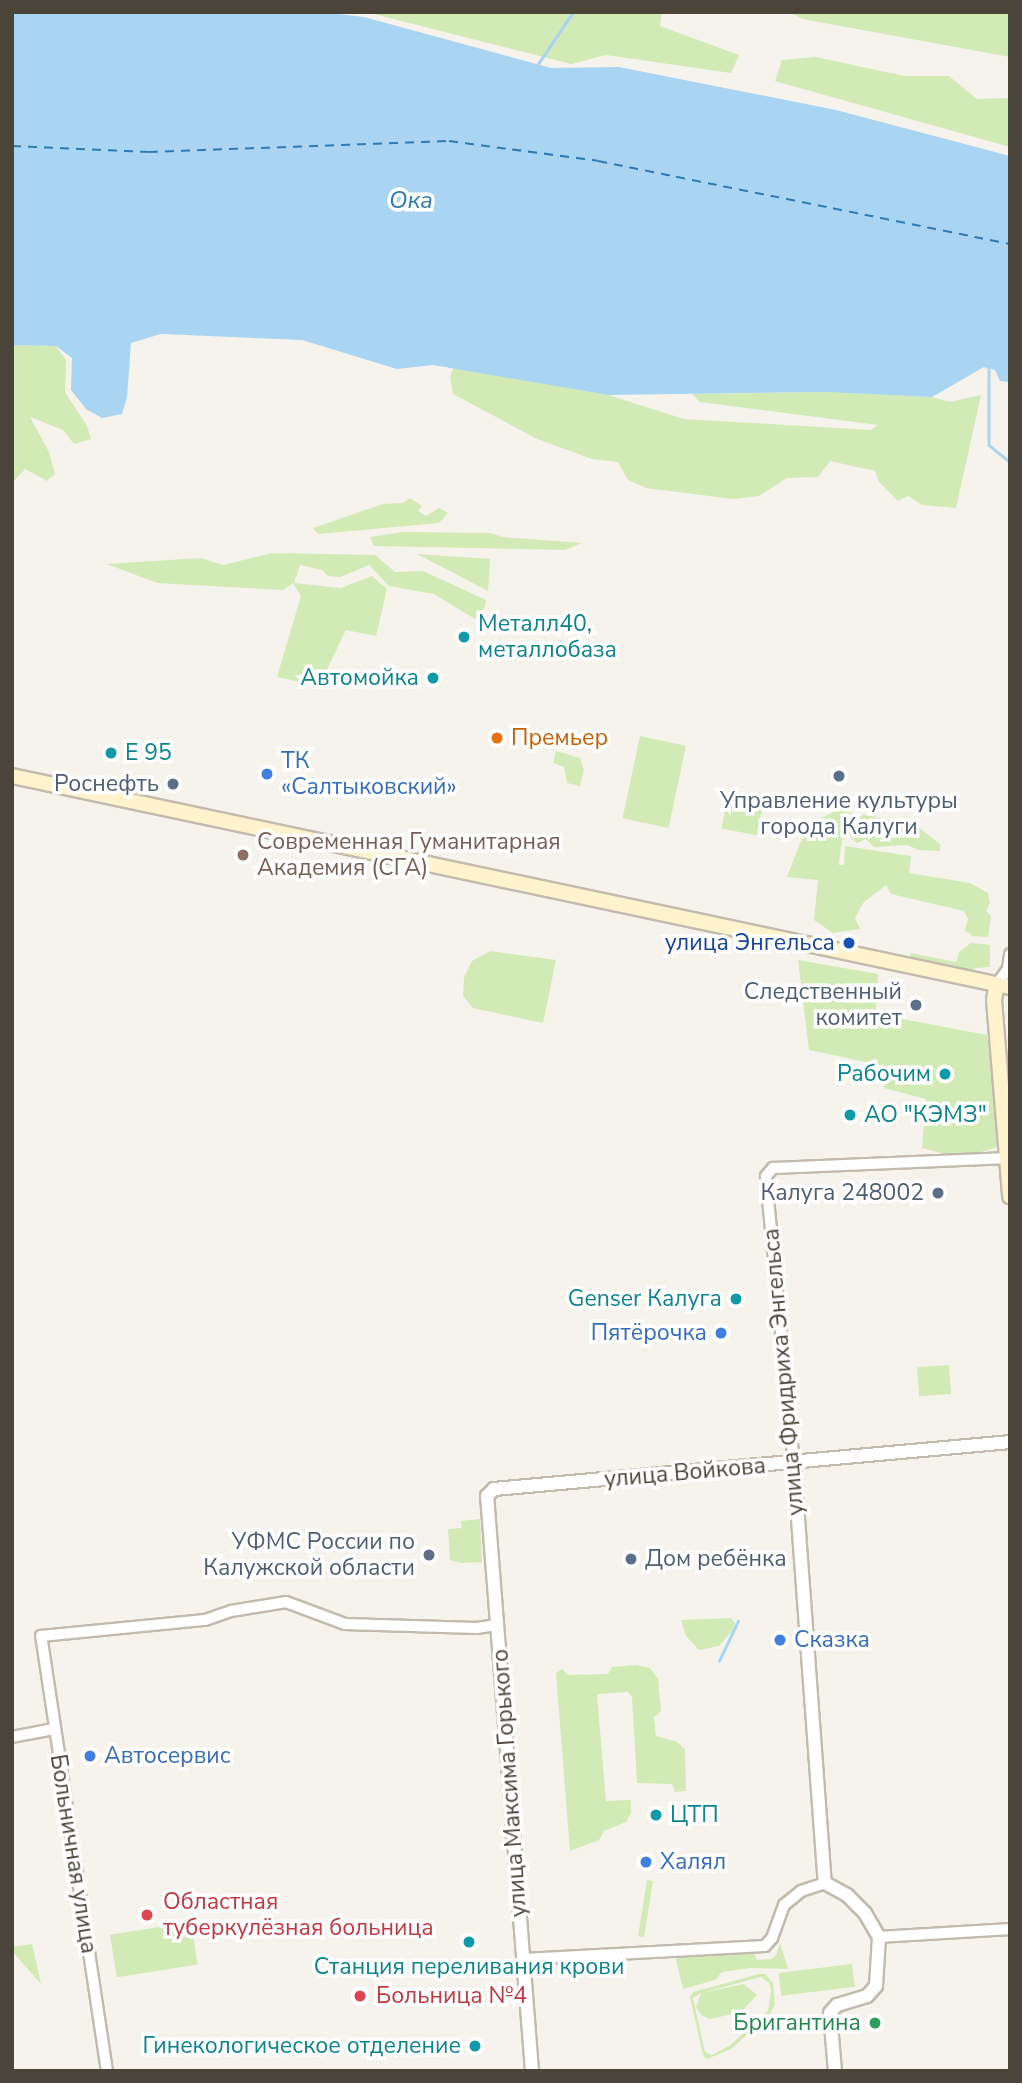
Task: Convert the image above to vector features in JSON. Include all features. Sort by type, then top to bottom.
[{"type":"main road","points":[[12,776],[1004,986],[994,1000],[1010,1196]]},
{"type":"street","points":[[1004,986],[1010,954]]},
{"type":"street","name":"улица Фридриха Энгельса","points":[[825,1883],[794,1464],[766,1176],[774,1168],[1008,1158]]},
{"type":"street","name":"улица Войкова","points":[[487,1496],[494,1489],[794,1464],[1010,1441]]},
{"type":"street","name":"улица Максима Горького","points":[[487,1496],[532,2071]]},
{"type":"street","name":"Больничная улица","points":[[107,2071],[41,1636],[205,1620],[231,1611],[286,1602],[345,1624],[477,1628],[497,1625]]},
{"type":"street","points":[[12,1737],[54,1729]]},
{"type":"street","points":[[524,1959],[765,1946],[772,1938],[783,1905],[801,1891],[825,1883],[847,1895],[865,1913],[879,1937],[880,1955],[876,1986],[867,1996],[837,2006],[830,2013],[835,2071]]},
{"type":"street","points":[[879,1937],[1010,1929]]},
{"type":"green space","points":[[366,12],[662,12],[660,26],[739,55],[731,73],[606,55],[571,64]]},
{"type":"green space","points":[[790,12],[1010,12],[1010,57],[802,19]]},
{"type":"green space","points":[[816,57],[904,76],[949,76],[977,99],[1010,98],[1010,147],[775,81],[782,60]]},
{"type":"green space","points":[[12,345],[56,346],[66,360],[65,392],[87,426],[91,439],[74,444],[63,430],[30,417],[49,452],[55,474],[47,481],[25,469],[15,480],[12,479]]},
{"type":"green space","points":[[453,368],[608,395],[684,419],[871,430],[878,425],[700,402],[692,394],[825,392],[932,397],[950,402],[981,395],[956,508],[922,505],[908,496],[898,501],[879,482],[875,471],[830,461],[818,477],[787,478],[759,496],[733,499],[646,488],[628,480],[618,462],[592,459],[535,438],[453,394],[450,378]]},
{"type":"green space","points":[[410,498],[422,506],[418,511],[426,516],[439,508],[448,513],[439,523],[318,534],[313,528],[383,504],[403,503]]},
{"type":"green space","points":[[403,532],[490,533],[503,537],[582,543],[565,550],[374,546],[370,537]]},
{"type":"green space","points":[[272,553],[375,555],[395,572],[423,571],[486,600],[485,607],[475,619],[434,594],[389,586],[369,565],[340,577],[328,576],[322,570],[300,565],[294,583],[341,588],[372,576],[387,589],[376,636],[346,630],[319,686],[277,677],[301,596],[293,583],[283,590],[157,583],[107,564],[201,558],[223,565]]},
{"type":"green space","points":[[417,554],[490,559],[488,591]]},
{"type":"green space","points":[[640,736],[686,746],[669,828],[623,818]]},
{"type":"green space","points":[[556,751],[580,758],[584,770],[580,786],[567,783],[564,767],[553,763]]},
{"type":"green space","points":[[728,795],[763,802],[757,835],[722,828]]},
{"type":"green space","points":[[838,810],[914,824],[940,844],[940,851],[919,850],[907,845],[874,847],[866,839],[857,843],[849,836],[842,839],[839,865],[844,865],[845,846],[911,856],[909,873],[970,883],[988,893],[990,903],[986,911],[991,916],[988,937],[972,936],[965,930],[968,919],[964,911],[891,894],[886,885],[863,903],[855,918],[860,929],[833,933],[814,920],[818,880],[787,877],[800,843],[809,829],[817,820]]},
{"type":"green space","points":[[971,943],[990,945],[990,967],[976,968],[971,973],[909,960],[911,953],[956,962],[959,952]]},
{"type":"green space","points":[[490,951],[556,960],[543,1023],[473,1008],[463,996],[464,978],[472,961]]},
{"type":"green space","points":[[798,960],[878,974],[876,1014],[987,1035],[1000,1142],[995,1148],[961,1158],[922,1148],[926,1099],[884,1088],[881,1065],[809,1050]]},
{"type":"green space","points":[[949,1365],[951,1394],[919,1396],[917,1367]]},
{"type":"green space","points":[[480,1519],[482,1562],[461,1563],[450,1560],[448,1529],[462,1528],[461,1521]]},
{"type":"green space","points":[[731,1618],[735,1623],[732,1631],[719,1646],[699,1650],[686,1636],[681,1620]]},
{"type":"green space","points":[[636,1665],[650,1668],[658,1679],[661,1711],[654,1717],[656,1736],[677,1742],[685,1749],[686,1791],[675,1792],[672,1784],[637,1783],[632,1697],[628,1692],[597,1694],[606,1801],[631,1800],[631,1813],[626,1822],[604,1831],[599,1840],[570,1851],[556,1673],[562,1669],[568,1675],[608,1674],[612,1667]]},
{"type":"green space","points":[[647,1880],[653,1881],[644,1937],[638,1936]]},
{"type":"green space","points":[[191,1922],[198,1964],[117,1977],[110,1935]]},
{"type":"green space","points":[[780,1943],[788,1969],[751,1968],[722,1972],[715,1980],[683,1989],[675,1956],[753,1951],[757,1960],[771,1959],[776,1955]]},
{"type":"green space","points":[[32,1944],[41,1984],[12,1951],[12,1947]]},
{"type":"green space","points":[[852,1964],[855,1987],[781,1996],[779,1973]]},
{"type":"green space","points":[[765,1974],[773,1983],[775,2004],[770,2014],[731,2049],[707,2059],[703,2055],[690,1997],[693,1992]],"holes":[[[761,1977],[769,1983],[771,1991],[768,2011],[729,2046],[712,2055],[705,2052],[693,1998],[701,1993],[696,2007],[701,2015],[710,2019],[741,2012],[757,1995],[744,1984],[702,1993]]]},
{"type":"water","name":"Ока","points":[[12,12],[322,12],[364,17],[551,68],[619,67],[836,110],[1010,156],[1010,382],[1000,381],[995,370],[984,367],[932,397],[825,392],[608,395],[433,365],[397,369],[302,340],[161,334],[131,343],[127,397],[122,414],[102,418],[86,409],[71,390],[72,358],[56,346],[12,345]]},
{"type":"waterway","points":[[538,64],[573,12]]},
{"type":"waterway","points":[[989,368],[989,445],[1010,462]]},
{"type":"waterway","points":[[719,1661],[738,1621]]},
{"type":"ferry route","points":[[12,146],[149,152],[449,141],[598,161],[1010,244]]},
{"type":"place","name":"Металл40, металлобаза","points":[[464,637]]},
{"type":"place","name":"Автомойка","points":[[433,678]]},
{"type":"place","name":"Премьер","points":[[497,738]]},
{"type":"place","name":"Е 95","points":[[111,753]]},
{"type":"place","name":"ТК «Салтыковский»","points":[[267,774]]},
{"type":"place","name":"Управление культуры города Калуги","points":[[839,776]]},
{"type":"place","name":"Роснефть","points":[[173,784]]},
{"type":"place","name":"Современная Гуманитарная Академия (СГА)","points":[[243,855]]},
{"type":"place","name":"улица Энгельса","points":[[849,943]]},
{"type":"place","name":"Следственный комитет","points":[[916,1005]]},
{"type":"place","name":"Рабочим","points":[[945,1074]]},
{"type":"place","name":"АО \"КЭМЗ\"","points":[[850,1115]]},
{"type":"place","name":"Калуга 248002","points":[[938,1193]]},
{"type":"place","name":"Genser Калуга","points":[[736,1299]]},
{"type":"place","name":"Пятёрочка","points":[[721,1333]]},
{"type":"place","name":"УФМС России по Калужской области","points":[[429,1555]]},
{"type":"place","name":"Дом ребёнка","points":[[631,1559]]},
{"type":"place","name":"Сказка","points":[[780,1640]]},
{"type":"place","name":"Автосервис","points":[[90,1756]]},
{"type":"place","name":"ЦТП","points":[[656,1815]]},
{"type":"place","name":"Халял","points":[[646,1862]]},
{"type":"place","name":"Областная туберкулёзная больница","points":[[147,1915]]},
{"type":"place","name":"Станция переливания крови","points":[[469,1942]]},
{"type":"place","name":"Больница №4","points":[[360,1996]]},
{"type":"place","name":"Бригантина","points":[[875,2023]]},
{"type":"place","name":"Гинекологическое отделение","points":[[475,2046]]}]
